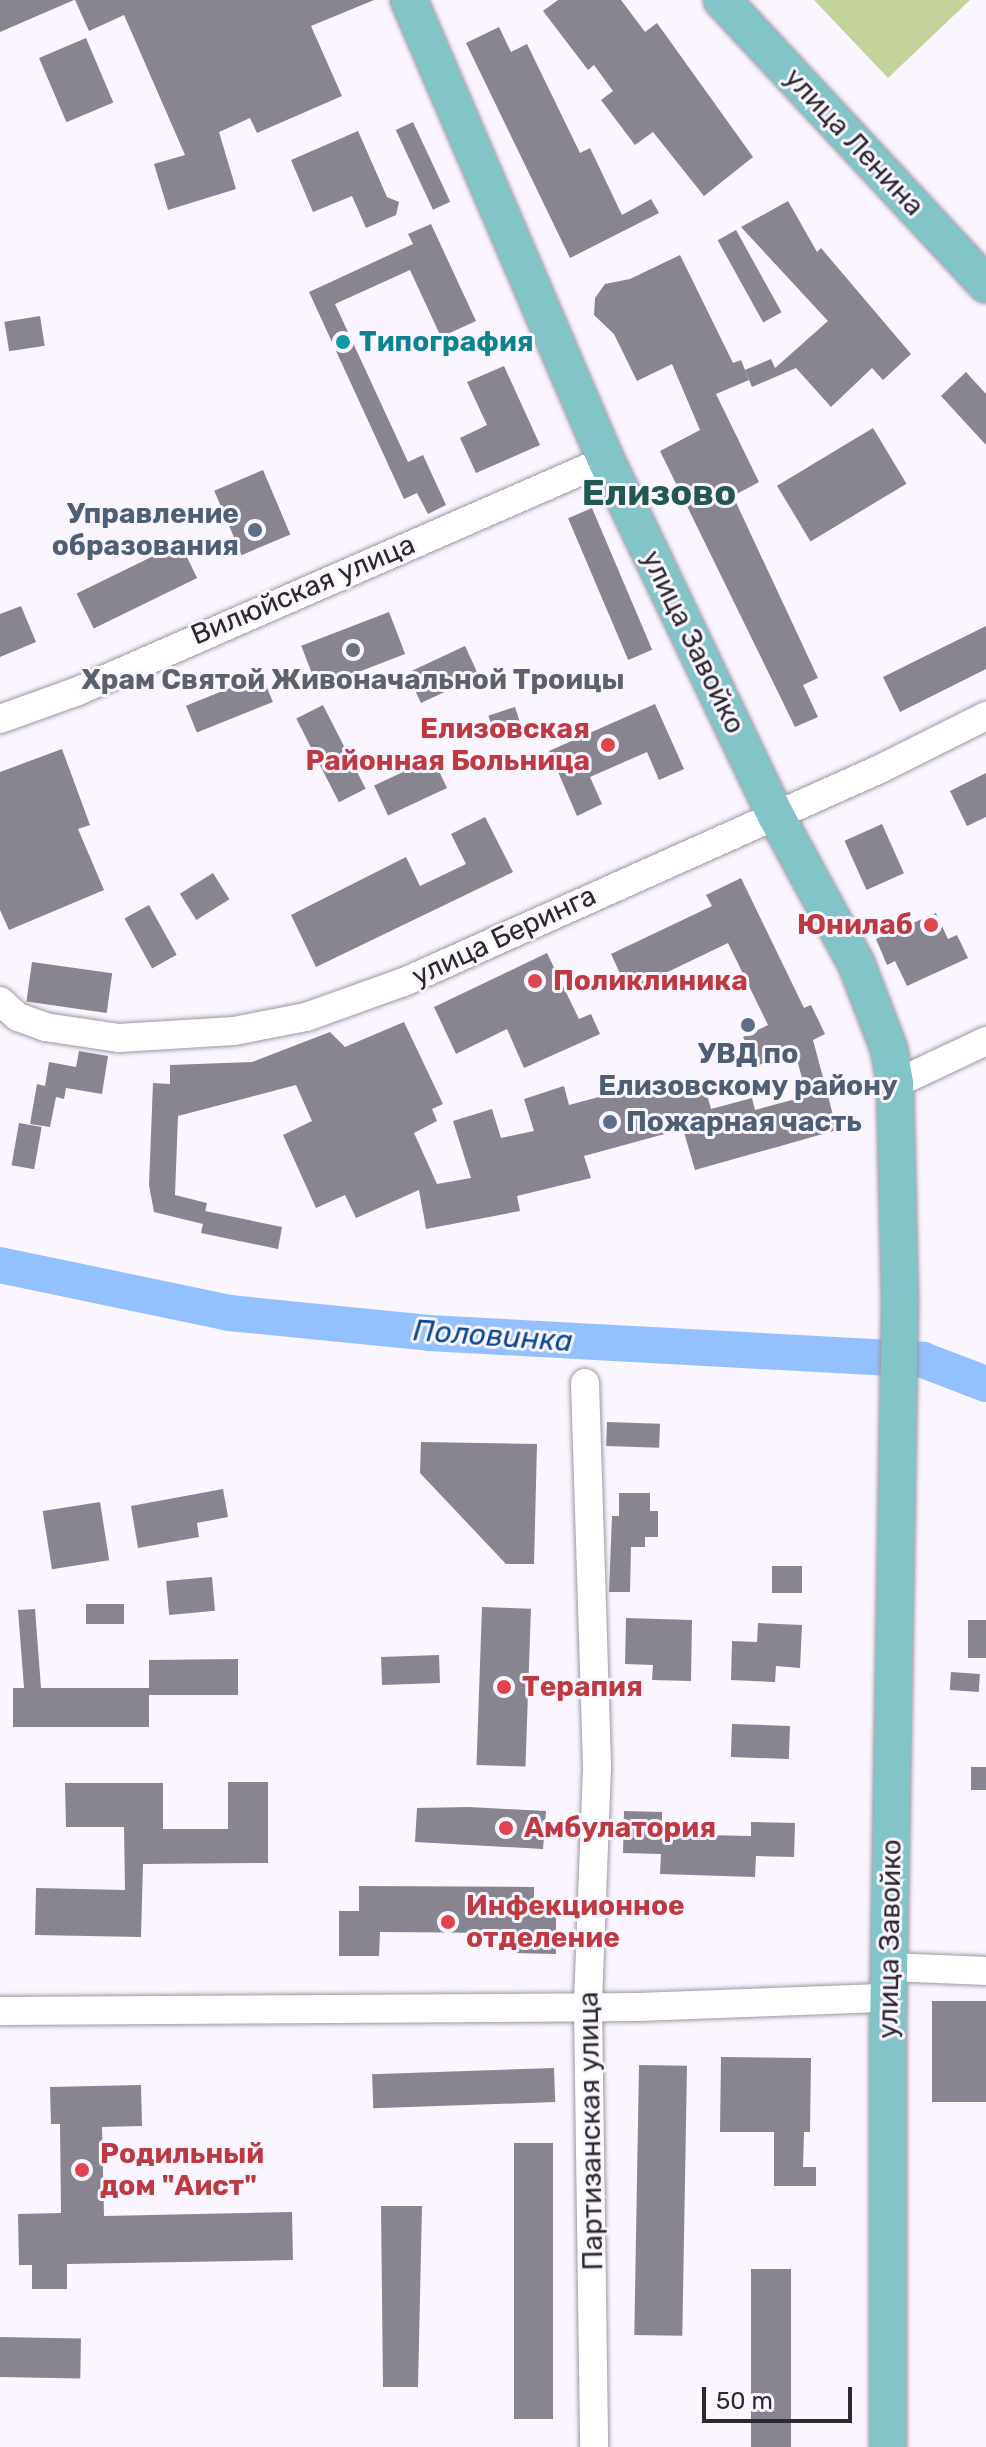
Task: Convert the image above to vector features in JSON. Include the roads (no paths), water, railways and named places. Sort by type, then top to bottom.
[{"type":"main road","name":"улица Завойко","points":[[409,0],[606,460],[775,814],[871,995],[895,1084],[900,1298],[889,1982],[888,2447]]},
{"type":"main road","name":"улица Ленина","points":[[722,0],[986,284]]},
{"type":"street","name":"Вилюйская улица","points":[[0,719],[78,691],[606,460]]},
{"type":"street","name":"улица Беринга","points":[[0,1001],[18,1017],[45,1027],[119,1038],[256,1028],[306,1017],[404,982],[986,716]]},
{"type":"street","points":[[895,1084],[986,1041]]},
{"type":"street","name":"Партизанская улица","points":[[585,1383],[597,1768],[588,2007],[594,2447]]},
{"type":"street","points":[[0,2011],[588,2007],[986,1971]]},
{"type":"waterway","name":"Половинка","points":[[0,1265],[229,1313],[429,1333],[923,1360],[986,1384]]},
{"type":"place","name":"Типография","points":[[343,342]]},
{"type":"place","name":"Управление образования","points":[[255,530]]},
{"type":"place","name":"Храм Святой Живоначальной Троицы","points":[[353,650]]},
{"type":"place","name":"Елизовская Районная Больница","points":[[608,745]]},
{"type":"place","name":"Юнилаб","points":[[931,925]]},
{"type":"place","name":"Поликлиника","points":[[535,981]]},
{"type":"place","name":"УВД по Елизовскому району","points":[[748,1025]]},
{"type":"place","name":"Пожарная часть","points":[[610,1122]]},
{"type":"place","name":"Терапия","points":[[504,1687]]},
{"type":"place","name":"Амбулатория","points":[[506,1828]]},
{"type":"place","name":"Инфекционное отделение","points":[[448,1922]]},
{"type":"place","name":"Родильный дом \"Аист\"","points":[[82,2170]]},
{"type":"district","name":"Елизово","points":[[659,493]]}]
